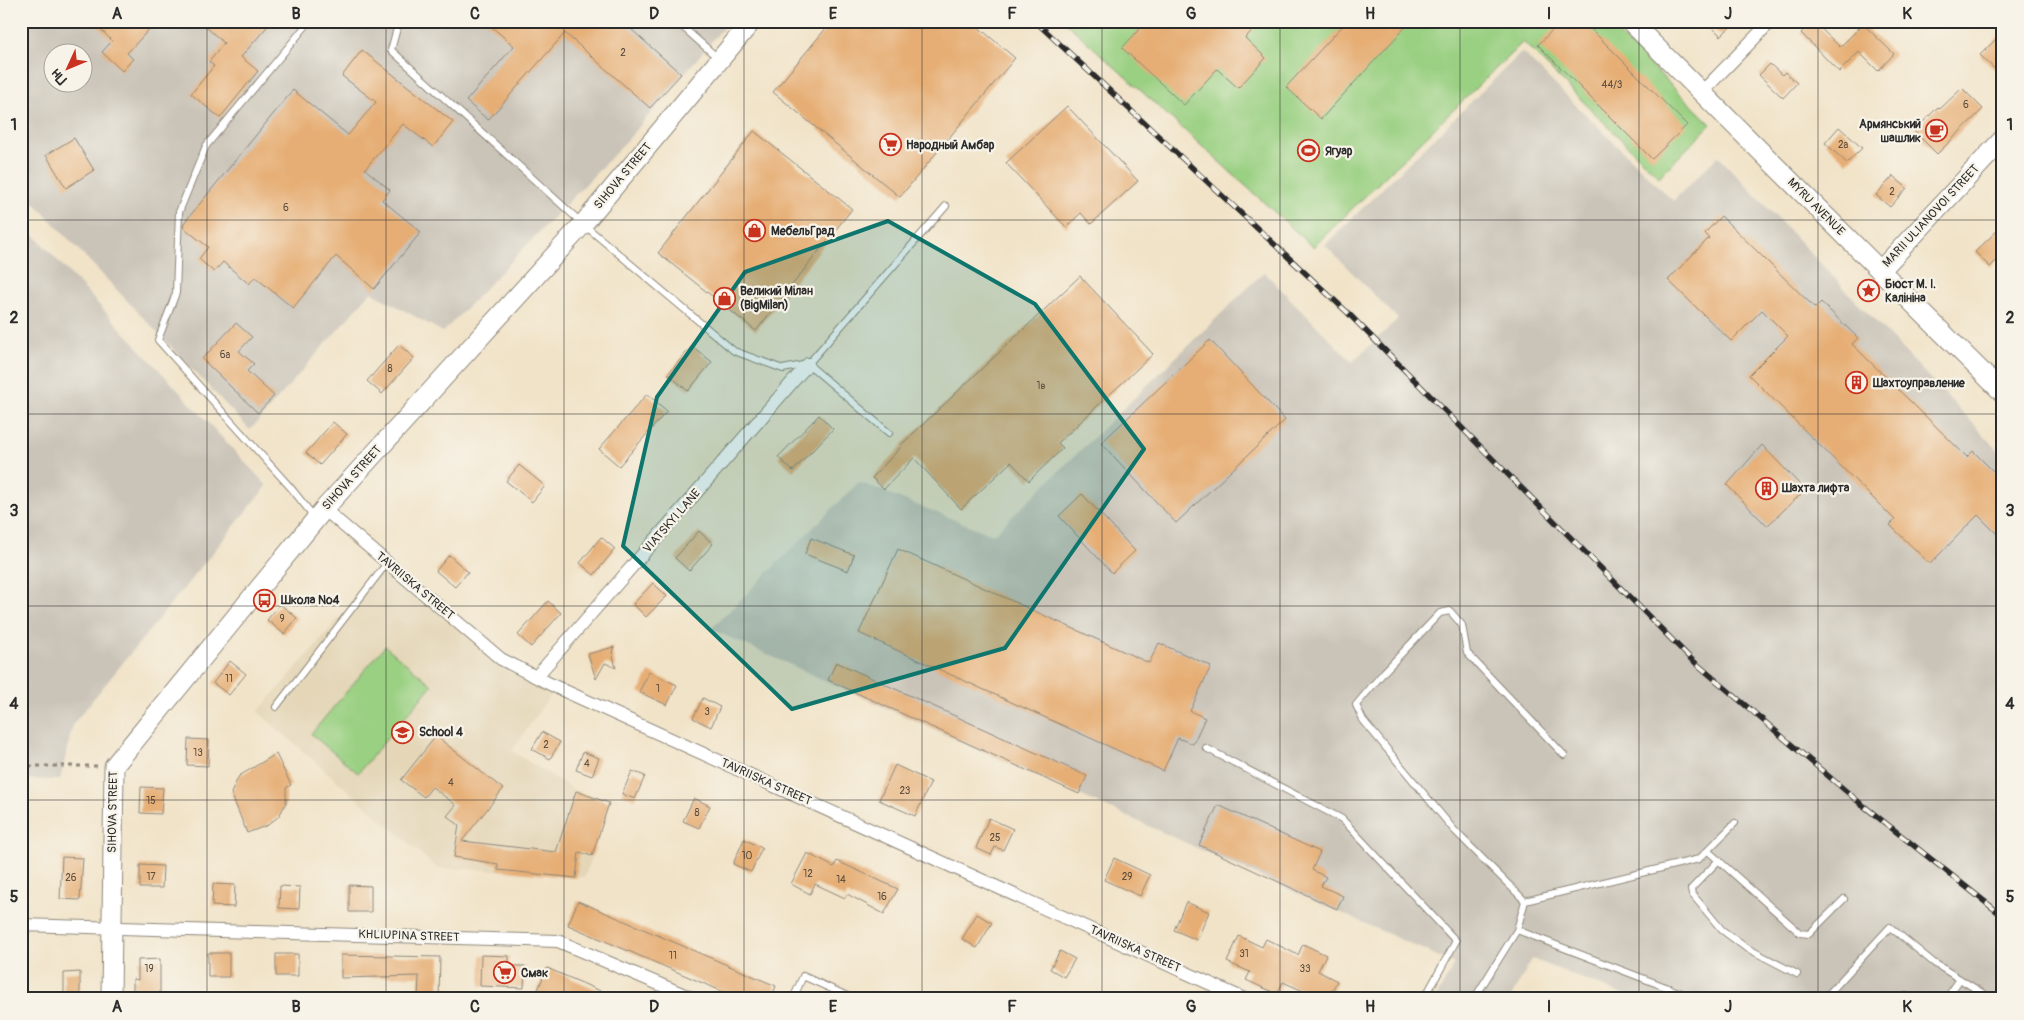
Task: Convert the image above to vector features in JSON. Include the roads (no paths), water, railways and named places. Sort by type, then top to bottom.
[{"type":"street","name":"SIHOVA STREET","points":[[111,999],[114,766],[319,514],[583,224],[752,21]]},
{"type":"street","name":"MYRU AVENUE","points":[[1630,21],[2003,393]]},
{"type":"street","points":[[1702,92],[1770,21]]},
{"type":"street","name":"MARII ULIANOVOI STREET","points":[[1880,271],[2003,139]]},
{"type":"street","name":"VIATSKYI LANE","points":[[536,677],[808,364]]},
{"type":"street","name":"TAVRIISKA STREET","points":[[319,514],[387,563],[501,659],[536,677],[1244,999]]},
{"type":"street","name":"KHLIUPINA STREET","points":[[21,925],[558,941],[676,995],[694,999]]},
{"type":"lane","points":[[399,21],[391,50],[583,224],[734,351],[783,369],[808,364],[946,206]]},
{"type":"lane","points":[[676,21],[720,60]]},
{"type":"lane","points":[[309,22],[206,146],[179,212],[176,293],[158,340],[291,488],[319,514]]},
{"type":"lane","points":[[808,364],[889,433]]},
{"type":"lane","points":[[276,707],[387,563]]},
{"type":"lane","points":[[1525,901],[1454,830],[1363,720],[1356,705],[1384,672],[1440,613],[1450,612],[1462,625],[1467,653],[1564,755]]},
{"type":"lane","points":[[1206,748],[1342,819],[1456,941],[1424,999]]},
{"type":"lane","points":[[1525,901],[1700,859],[1735,823]]},
{"type":"lane","points":[[1708,851],[1800,933],[1809,934],[1844,899]]},
{"type":"lane","points":[[1719,860],[1691,889],[1692,894],[1722,930],[1744,946],[1797,974]]},
{"type":"lane","points":[[1474,999],[1517,930],[1525,901]]},
{"type":"lane","points":[[1824,999],[1890,927],[1934,963],[1992,999]]},
{"type":"lane","points":[[1517,930],[1697,999]]},
{"type":"lane","points":[[793,999],[803,976],[854,999]]},
{"type":"lane","points":[[1946,999],[1960,979]]},
{"type":"railway","points":[[1035,21],[1347,312],[1691,659],[1860,803],[2003,916]]},
{"type":"place","name":"Армянський шашлик","points":[[1937,131]]},
{"type":"place","name":"Народный Амбар","points":[[890,145]]},
{"type":"place","name":"Ягуар","points":[[1309,151]]},
{"type":"place","name":"МебельГрад","points":[[755,231]]},
{"type":"place","name":"Бюст М. І. Калініна","points":[[1869,291]]},
{"type":"place","name":"Великий Мілан (BigMilan)","points":[[724,298]]},
{"type":"place","name":"Шахтоуправление","points":[[1857,383]]},
{"type":"place","name":"Шахта лифта","points":[[1766,488]]},
{"type":"place","name":"Школа №4","points":[[265,600]]},
{"type":"place","name":"School 4","points":[[403,732]]},
{"type":"place","name":"Смак","points":[[505,973]]}]
